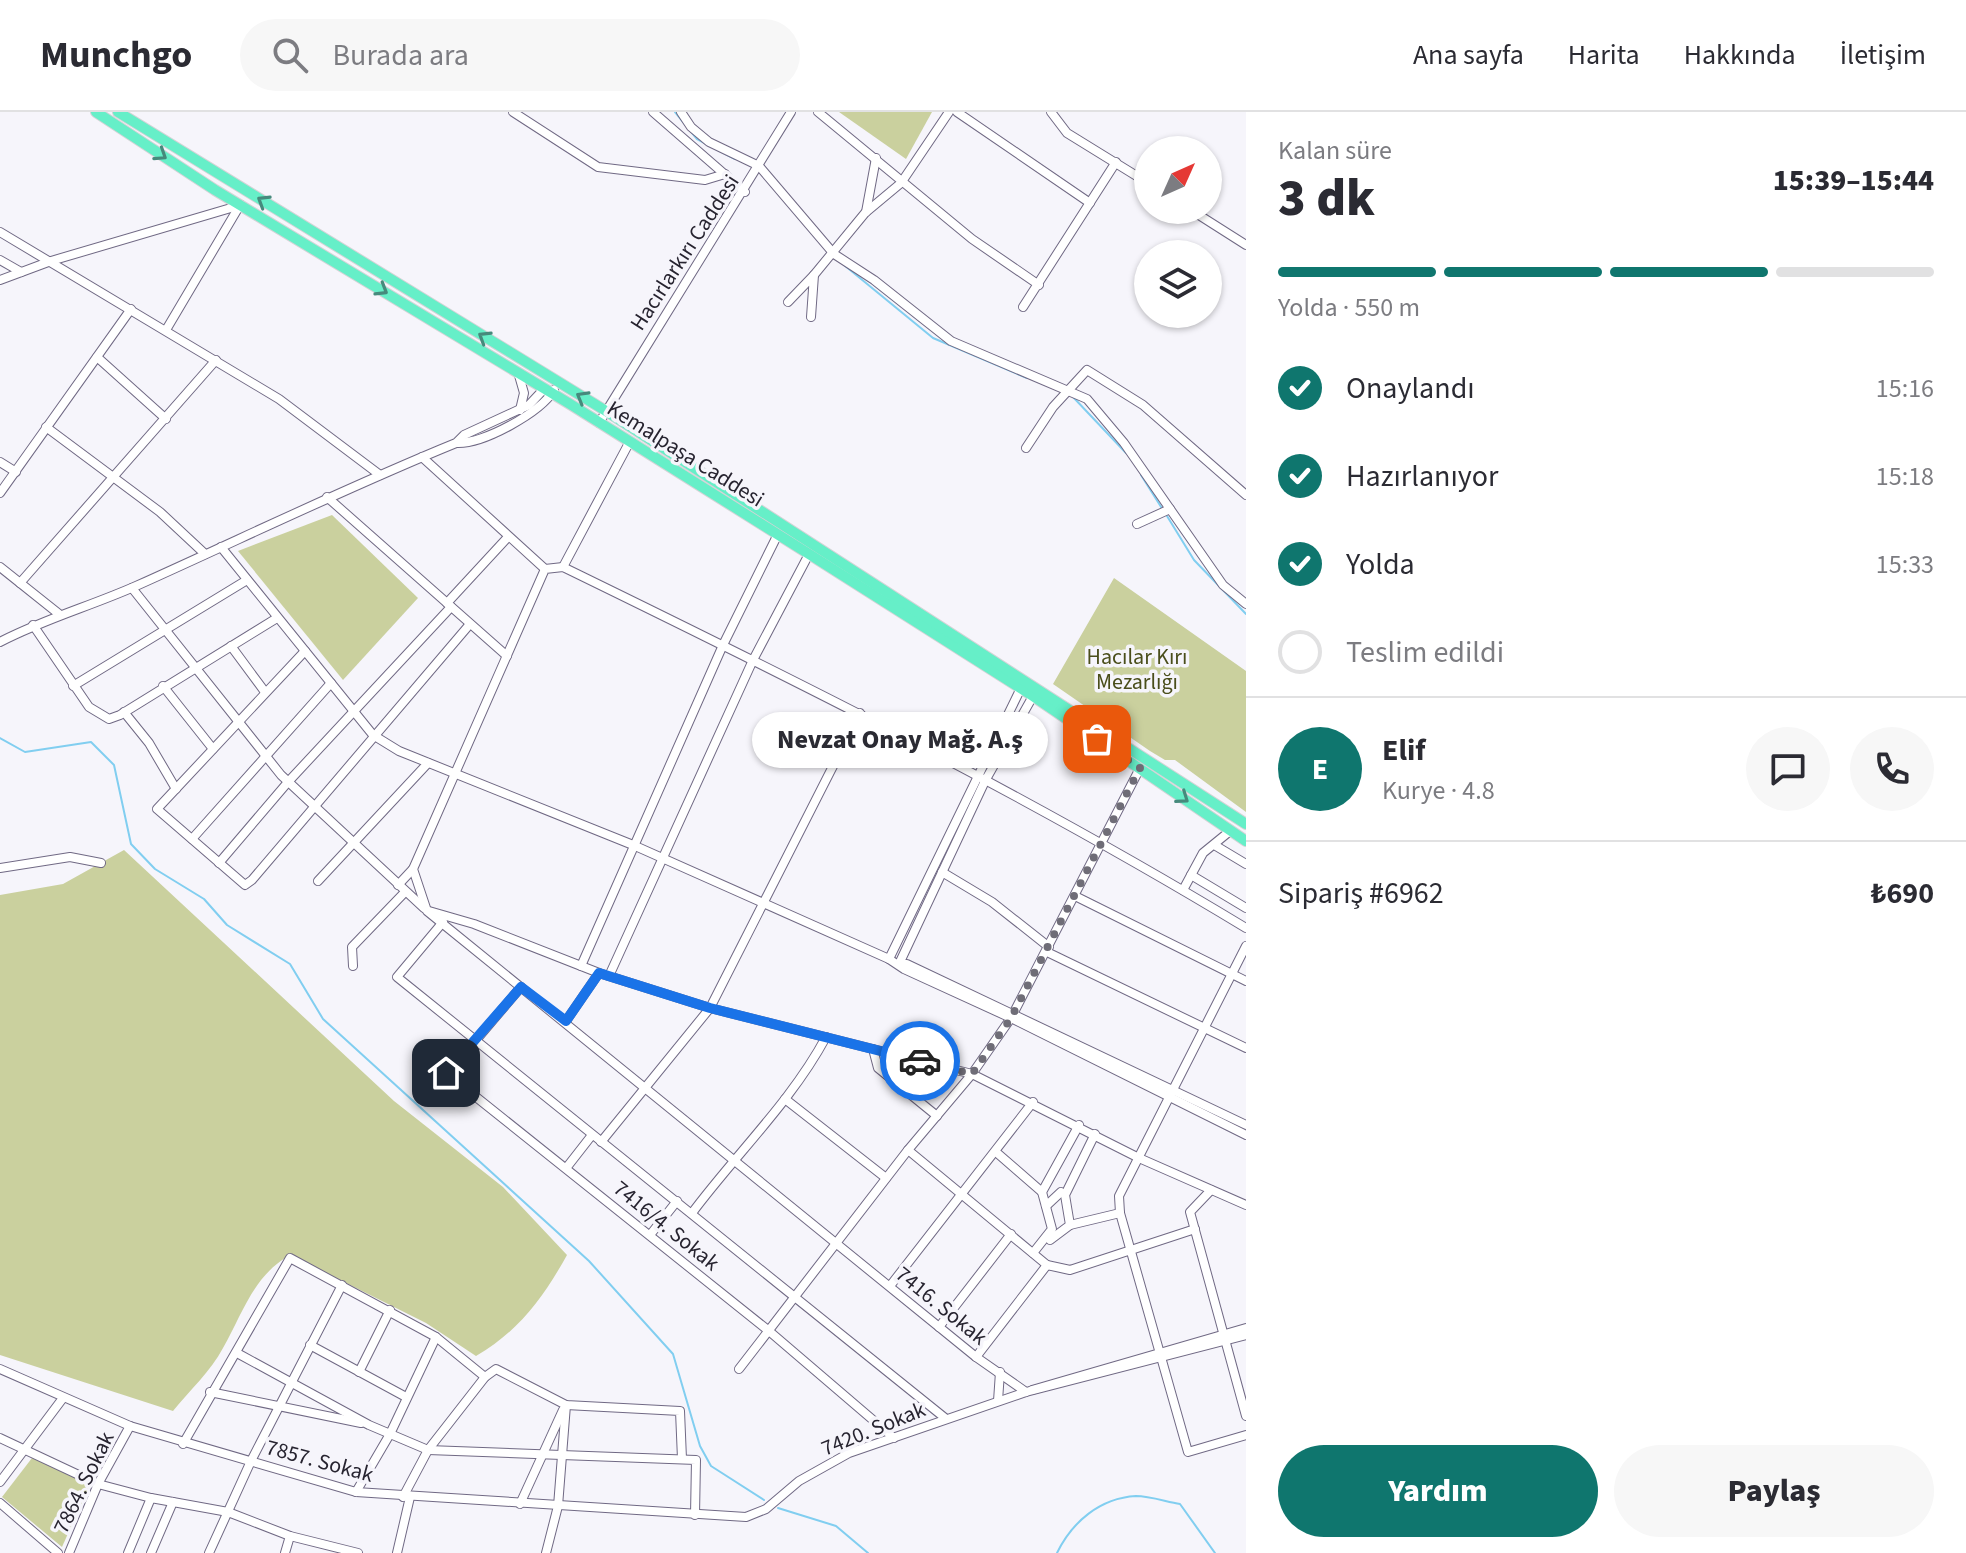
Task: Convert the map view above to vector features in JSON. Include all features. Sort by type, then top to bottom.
[{"type":"main road","name":"Kemalpaşa Caddesi","points":[[96,112],[241,205],[778,534],[1033,696],[1246,841]]},
{"type":"main road","points":[[118,112],[554,381],[548,391]]},
{"type":"main road","name":"Kemalpaşa Caddesi","points":[[554,381],[606,411],[1246,824]]},
{"type":"street","points":[[513,112],[598,167],[705,180],[725,174]]},
{"type":"street","points":[[653,112],[745,192]]},
{"type":"street","points":[[681,112],[691,127],[709,142],[759,166],[834,254],[874,280],[951,341],[1087,399],[1165,512],[1223,585],[1246,604]]},
{"type":"street","name":"Hacırlarkırı Caddesi","points":[[599,423],[704,249],[745,192],[791,112]]},
{"type":"street","points":[[818,112],[972,239],[1039,285]]},
{"type":"street","points":[[788,302],[834,254],[865,213],[901,183],[949,112]]},
{"type":"street","points":[[957,112],[1090,203]]},
{"type":"street","points":[[1051,112],[1067,133],[1134,174]]},
{"type":"street","points":[[865,213],[876,158]]},
{"type":"street","points":[[1023,307],[1116,162]]},
{"type":"street","points":[[0,280],[51,261],[241,205]]},
{"type":"street","points":[[166,330],[241,205]]},
{"type":"street","points":[[1213,224],[1246,245]]},
{"type":"street","points":[[0,232],[279,399],[380,475]]},
{"type":"street","points":[[0,260],[21,272]]},
{"type":"street","points":[[811,317],[814,275]]},
{"type":"street","points":[[0,493],[131,309]]},
{"type":"street","points":[[97,357],[166,419]]},
{"type":"street","points":[[20,583],[216,360]]},
{"type":"street","points":[[1026,448],[1066,392],[1087,370],[1143,405],[1246,495]]},
{"type":"street","points":[[518,372],[524,393],[520,410]]},
{"type":"street","points":[[456,443],[464,435],[520,410],[548,391]]},
{"type":"street","points":[[0,642],[59,614],[132,588],[327,497],[521,419],[548,391]]},
{"type":"street","points":[[46,427],[160,512],[205,554]]},
{"type":"street","points":[[563,567],[629,443]]},
{"type":"street","points":[[422,457],[545,569],[563,567],[860,713],[1102,844],[1246,928]]},
{"type":"street","points":[[0,462],[16,472]]},
{"type":"street","points":[[327,497],[507,656]]},
{"type":"street","points":[[1137,524],[1165,512]]},
{"type":"street","points":[[581,966],[723,645],[778,534]]},
{"type":"street","points":[[219,863],[508,537]]},
{"type":"street","points":[[221,547],[373,735],[428,763],[633,845],[899,964],[907,964],[1246,1125]]},
{"type":"street","points":[[609,976],[753,660],[809,554]]},
{"type":"street","points":[[0,567],[59,614]]},
{"type":"street","points":[[353,966],[352,947],[402,889],[413,869],[545,569]]},
{"type":"street","points":[[73,686],[247,580]]},
{"type":"street","name":"7416. Sokak","points":[[132,588],[288,782],[402,889],[976,1357],[1026,1392]]},
{"type":"street","points":[[33,625],[73,686],[97,713],[109,719],[277,618]]},
{"type":"street","points":[[305,651],[157,809],[245,885],[470,624]]},
{"type":"street","points":[[231,646],[265,692]]},
{"type":"street","points":[[192,839],[331,683]]},
{"type":"street","points":[[163,686],[213,749]]},
{"type":"street","points":[[899,964],[1020,690]]},
{"type":"street","points":[[889,959],[981,779],[1033,696]]},
{"type":"street","points":[[124,712],[149,743],[176,789]]},
{"type":"street","points":[[601,1142],[710,1008],[860,713]]},
{"type":"street","points":[[318,881],[428,763]]},
{"type":"street","points":[[739,1369],[908,1150],[972,1074],[1012,1015],[1140,768]]},
{"type":"street","points":[[1183,890],[1203,853],[1216,846],[1230,831]]},
{"type":"street","points":[[1216,846],[1243,859]]},
{"type":"street","points":[[0,868],[70,857],[101,863]]},
{"type":"street","points":[[413,869],[428,911],[449,916],[599,973],[710,1008],[972,1074],[1079,1125],[1139,1158],[1246,1205]]},
{"type":"street","points":[[942,872],[992,902],[1048,950],[1246,1048]]},
{"type":"street","points":[[1191,875],[1246,908]]},
{"type":"street","points":[[1075,896],[1246,981]]},
{"type":"street","points":[[449,916],[397,977],[945,1418]]},
{"type":"street","points":[[1246,946],[1119,1196],[1130,1252],[1188,1452],[1246,1435]]},
{"type":"street","points":[[566,1021],[599,973]]},
{"type":"street","points":[[475,1040],[521,987]]},
{"type":"street","points":[[1012,1015],[1246,1135]]},
{"type":"street","points":[[692,1213],[733,1158],[804,1078],[826,1037]]},
{"type":"street","name":"7416/4. Sokak","points":[[475,1040],[446,1073],[769,1331],[894,1438]]},
{"type":"street","points":[[873,1049],[878,1068],[937,1116]]},
{"type":"street","points":[[785,1099],[886,1178]]},
{"type":"street","points":[[890,1286],[1033,1102]]},
{"type":"street","points":[[1042,1192],[1079,1125]]},
{"type":"street","points":[[1046,1206],[1063,1194],[1095,1134]]},
{"type":"street","points":[[567,1167],[592,1135]]},
{"type":"street","points":[[908,1150],[1047,1265],[1070,1270],[1195,1229]]},
{"type":"street","points":[[996,1152],[1042,1192],[1052,1229],[1033,1253]]},
{"type":"street","points":[[1049,1183],[1063,1194],[1070,1225]]},
{"type":"street","points":[[1211,1190],[1190,1212],[1246,1416]]},
{"type":"street","points":[[650,1235],[677,1201]]},
{"type":"street","points":[[1033,1253],[1070,1225],[1120,1213]]},
{"type":"street","points":[[939,1327],[1011,1234]]},
{"type":"street","points":[[183,1444],[210,1392],[237,1353],[290,1258],[436,1337],[485,1377]]},
{"type":"street","points":[[976,1357],[1047,1265]]},
{"type":"street","points":[[209,1553],[251,1461],[342,1285]]},
{"type":"street","points":[[359,1372],[390,1310]]},
{"type":"street","points":[[1226,1337],[1246,1328]]},
{"type":"street","points":[[1226,1337],[1246,1335]]},
{"type":"street","points":[[356,1492],[390,1434],[436,1337]]},
{"type":"street","name":"7420. Sokak","points":[[695,1515],[746,1517],[766,1509],[799,1481],[849,1453],[1026,1392],[1226,1337]]},
{"type":"street","points":[[310,1345],[406,1397]]},
{"type":"street","points":[[237,1353],[369,1425],[428,1450],[696,1460],[695,1515]]},
{"type":"street","name":"7857. Sokak","points":[[0,1369],[130,1426],[183,1444],[356,1492],[695,1515]]},
{"type":"street","points":[[397,1553],[406,1497],[428,1450],[485,1377],[496,1369],[566,1405],[680,1411],[682,1459]]},
{"type":"street","points":[[998,1401],[1002,1388],[1000,1372]]},
{"type":"street","points":[[210,1392],[277,1409],[369,1425]]},
{"type":"street","points":[[0,1482],[63,1398]]},
{"type":"street","points":[[520,1504],[566,1405]]},
{"type":"street","points":[[546,1553],[558,1506],[566,1405]]},
{"type":"street","name":"7864. Sokak","points":[[69,1553],[98,1484],[130,1426]]},
{"type":"street","points":[[0,1438],[98,1484],[151,1498],[228,1512],[290,1536],[338,1551],[358,1553]]},
{"type":"street","points":[[128,1553],[151,1498]]},
{"type":"street","points":[[151,1553],[173,1502]]},
{"type":"street","points":[[0,1503],[58,1553]]},
{"type":"street","points":[[285,1553],[290,1536]]},
{"type":"green space","points":[[839,112],[932,112],[906,159]]},
{"type":"green space","points":[[332,515],[418,598],[343,680],[238,551]]},
{"type":"green space","name":"Hacılar Kırı Mezarlığı","points":[[1114,578],[1246,671],[1246,812],[1175,760],[1165,760],[1150,751],[1053,684]]},
{"type":"green space","points":[[124,850],[394,1101],[503,1187],[567,1255],[529,1312],[505,1336],[476,1356],[426,1323],[290,1255],[258,1284],[218,1356],[173,1411],[0,1355],[0,895],[63,884]]},
{"type":"green space","points":[[32,1458],[90,1484],[62,1547],[2,1497]]},
{"type":"waterway","points":[[675,112],[697,139],[735,159]]},
{"type":"waterway","points":[[844,265],[933,338],[1027,378]]},
{"type":"waterway","points":[[1073,397],[1126,453]]},
{"type":"waterway","points":[[1141,475],[1163,510]]},
{"type":"waterway","points":[[1167,516],[1194,560],[1246,614]]},
{"type":"waterway","points":[[0,738],[25,752],[91,742],[114,765],[131,844],[155,869],[204,899],[227,925],[290,964],[323,1019],[589,1261],[673,1354],[700,1446],[711,1466],[764,1500]]},
{"type":"waterway","points":[[1057,1553],[1071,1531],[1089,1514],[1111,1501],[1136,1496],[1180,1504],[1215,1553]]},
{"type":"waterway","points":[[778,1508],[836,1526],[868,1553]]},
{"type":"way so far","points":[[920,1061],[972,1074],[1011,1018],[1140,768],[1097,739]]},
{"type":"place","name":"Nevzat Onay Mağ. A.ş","points":[[1097,739]]},
{"type":"route","points":[[446,1073],[521,987],[566,1021],[599,973],[710,1008],[920,1061]]}]
